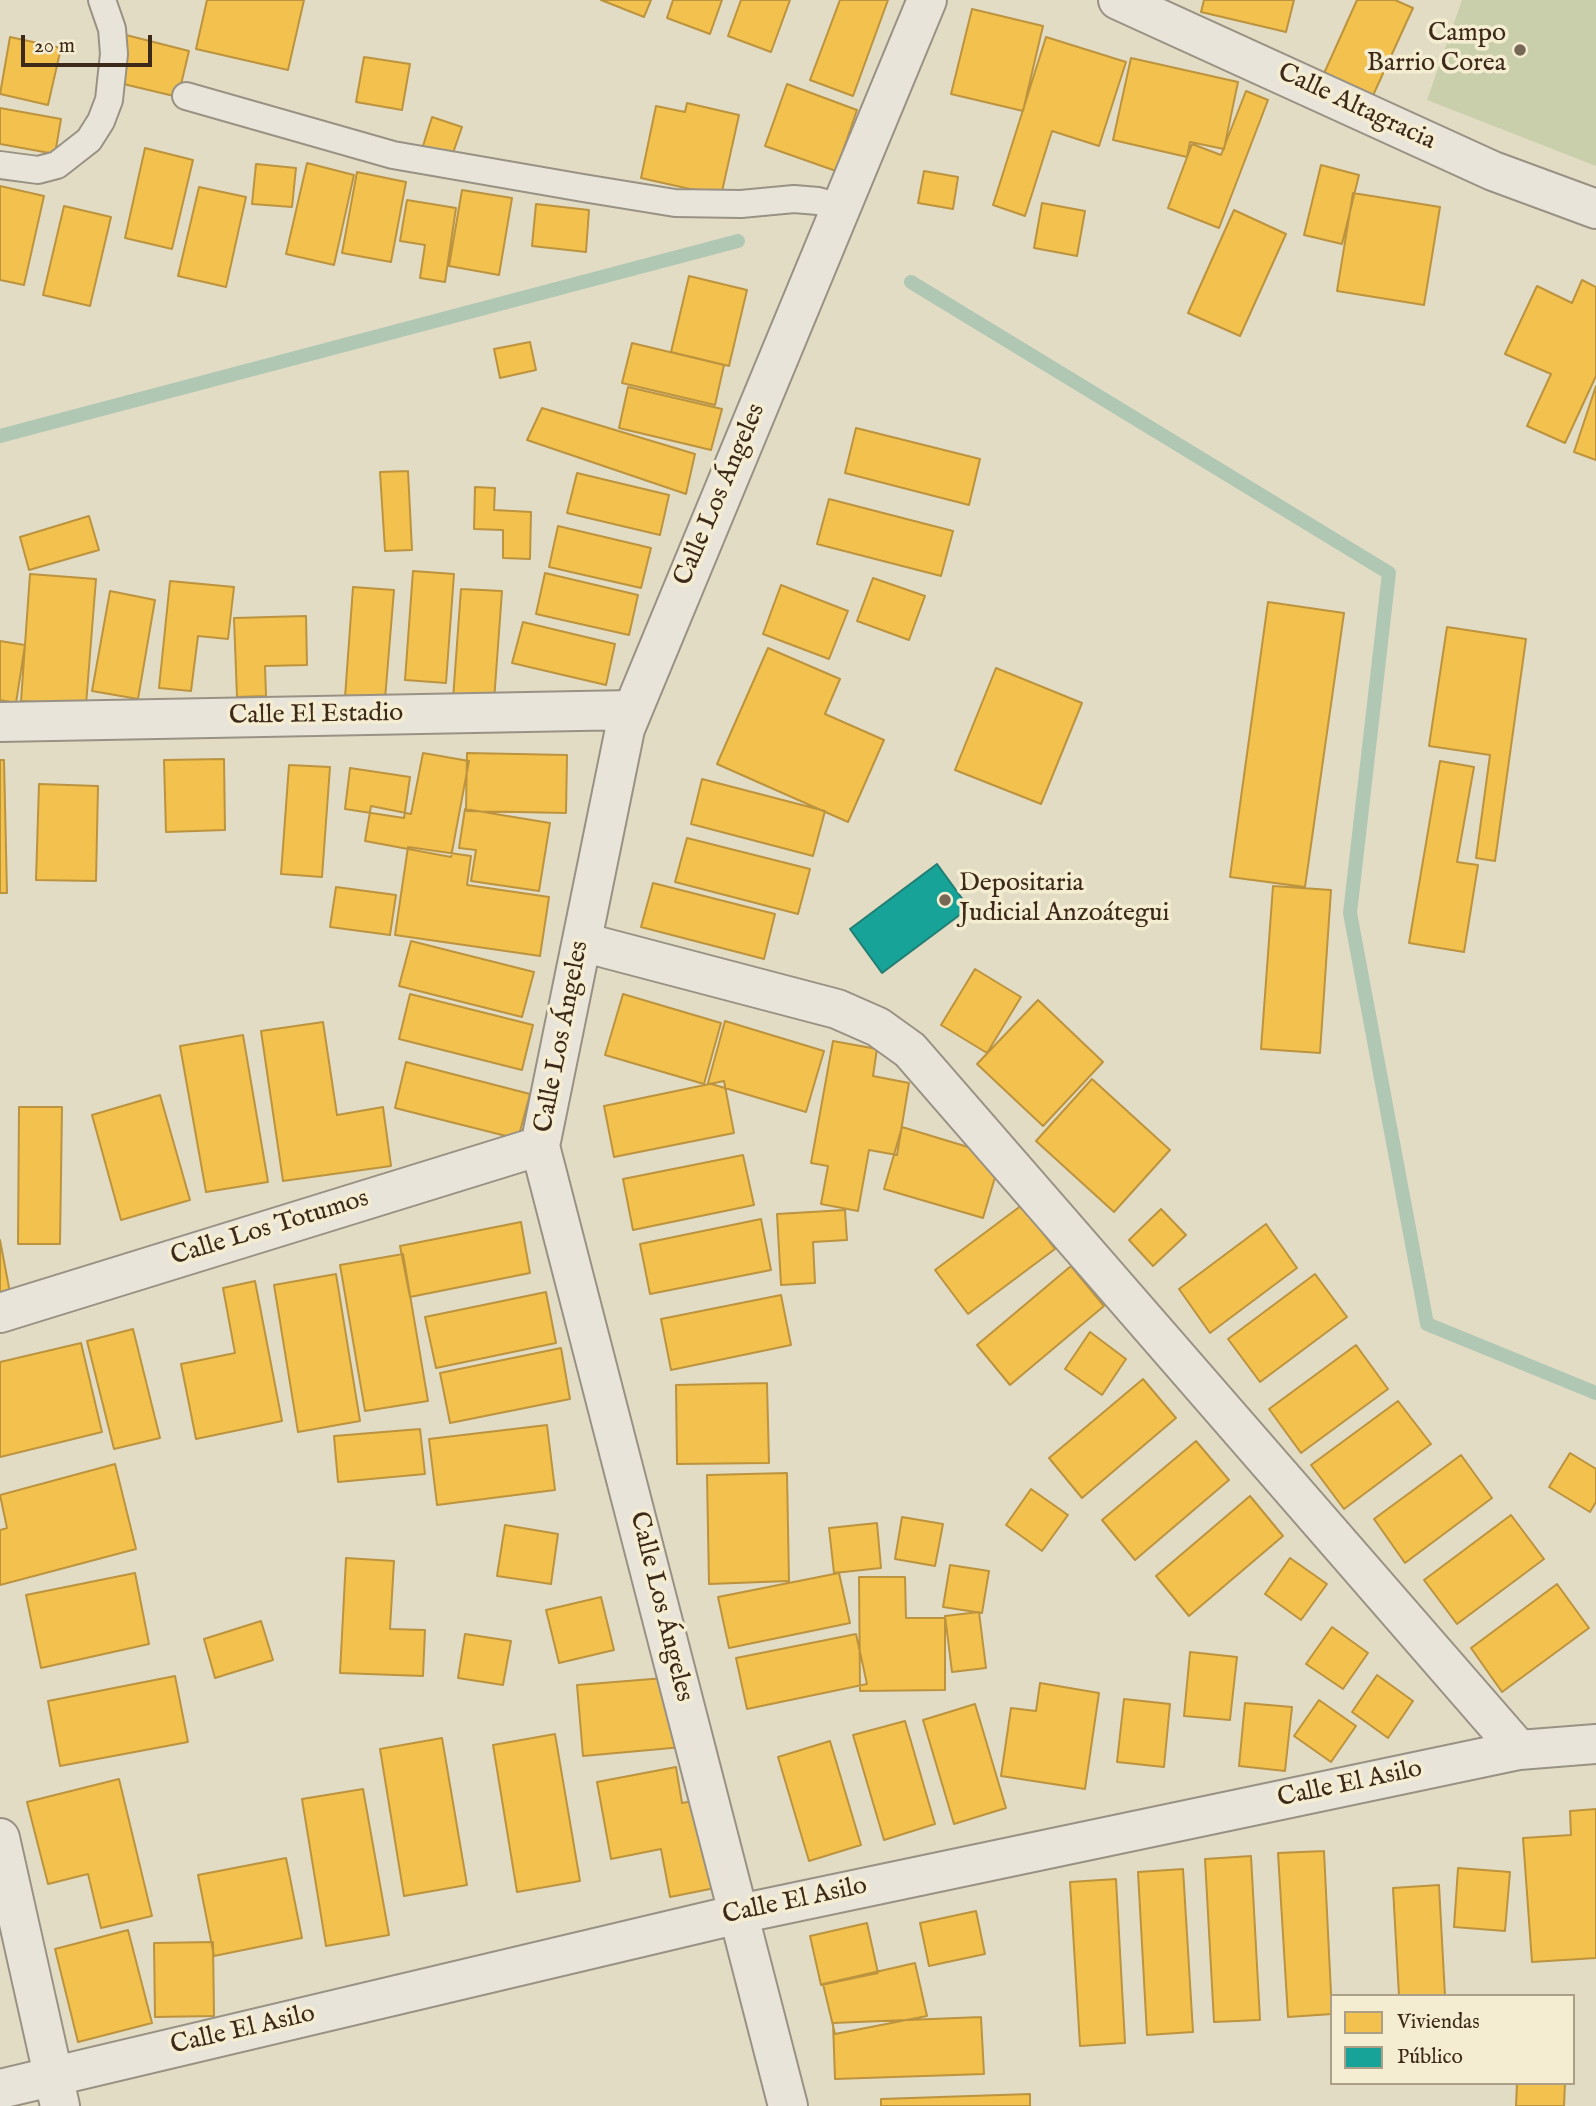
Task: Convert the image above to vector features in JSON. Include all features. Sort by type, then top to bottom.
[{"type":"street","name":"Calle Los Ángeles","points":[[788,2106],[540,1146],[625,729],[927,0]]},
{"type":"street","name":"Calle Altagracia","points":[[1118,0],[1493,172],[1596,209]]},
{"type":"street","name":"Calle El Estadio","points":[[0,722],[632,710]]},
{"type":"street","points":[[582,942],[837,1009],[878,1027],[910,1050],[1519,1750]]},
{"type":"street","name":"Calle Los Totumos","points":[[0,1312],[540,1146]]},
{"type":"street","name":"Calle El Asilo","points":[[0,2089],[57,2091],[739,1914],[1519,1750],[1596,1744]]},
{"type":"street","points":[[0,1838],[57,2091]]},
{"type":"lane","points":[[0,165],[38,170],[57,165],[89,140],[101,121],[109,100],[114,54],[112,29],[102,0]]},
{"type":"lane","points":[[187,96],[393,155],[583,188],[675,202],[741,204],[794,199],[818,201],[841,208]]},
{"type":"green space","name":"Campo Barrio Corea","points":[[1462,0],[1596,0],[1596,166],[1427,100]]},
{"type":"building: Viviendas","points":[[207,0],[304,0],[288,70],[196,49]]},
{"type":"building: Viviendas","points":[[601,0],[651,0],[644,17]]},
{"type":"building: Viviendas","points":[[673,0],[722,0],[710,34],[667,18]]},
{"type":"building: Viviendas","points":[[741,0],[790,0],[771,52],[728,36]]},
{"type":"building: Viviendas","points":[[840,0],[888,0],[853,96],[810,80]]},
{"type":"building: Viviendas","points":[[1204,0],[1294,0],[1286,32],[1201,12]]},
{"type":"building: Viviendas","points":[[1357,0],[1395,0],[1413,8],[1370,102],[1321,80]]},
{"type":"building: Viviendas","points":[[972,9],[1043,26],[1023,111],[951,94]]},
{"type":"building: Viviendas","points":[[126,35],[189,51],[178,97],[115,82]]},
{"type":"building: Viviendas","points":[[10,37],[61,48],[48,105],[0,94]]},
{"type":"building: Viviendas","points":[[1046,37],[1126,62],[1099,146],[1052,131],[1025,216],[993,205]]},
{"type":"building: Viviendas","points":[[364,57],[410,64],[402,110],[356,102]]},
{"type":"building: Viviendas","points":[[1131,58],[1238,82],[1224,149],[1190,142],[1187,157],[1113,140]]},
{"type":"building: Viviendas","points":[[787,84],[857,110],[836,171],[765,146]]},
{"type":"building: Viviendas","points":[[1246,91],[1268,100],[1219,228],[1168,208],[1192,144],[1221,155]]},
{"type":"building: Viviendas","points":[[687,103],[739,115],[721,196],[641,178],[656,106],[685,112]]},
{"type":"building: Viviendas","points":[[0,108],[61,119],[55,154],[0,144]]},
{"type":"building: Viviendas","points":[[432,117],[462,127],[452,156],[423,146]]},
{"type":"building: Viviendas","points":[[145,148],[193,160],[172,249],[125,238]]},
{"type":"building: Viviendas","points":[[307,163],[354,175],[334,265],[286,254]]},
{"type":"building: Viviendas","points":[[256,164],[296,168],[292,207],[252,204]]},
{"type":"building: Viviendas","points":[[1321,165],[1359,175],[1342,244],[1304,235]]},
{"type":"building: Viviendas","points":[[924,171],[958,177],[953,209],[918,203]]},
{"type":"building: Viviendas","points":[[357,172],[406,182],[391,262],[342,253]]},
{"type":"building: Viviendas","points":[[0,186],[44,196],[24,285],[0,280]]},
{"type":"building: Viviendas","points":[[199,187],[246,197],[226,287],[178,276]]},
{"type":"building: Viviendas","points":[[462,190],[512,198],[499,275],[449,266]]},
{"type":"building: Viviendas","points":[[1353,193],[1440,207],[1424,305],[1337,291]]},
{"type":"building: Viviendas","points":[[407,200],[456,208],[445,282],[420,278],[425,245],[400,241]]},
{"type":"building: Viviendas","points":[[1042,203],[1085,211],[1077,256],[1034,248]]},
{"type":"building: Viviendas","points":[[536,204],[589,210],[586,252],[532,246]]},
{"type":"building: Viviendas","points":[[64,206],[111,217],[90,306],[43,295]]},
{"type":"building: Viviendas","points":[[1234,210],[1286,234],[1240,336],[1188,313]]},
{"type":"building: Viviendas","points":[[689,276],[747,290],[729,366],[671,352]]},
{"type":"building: Viviendas","points":[[1582,280],[1596,287],[1596,376],[1565,443],[1527,426],[1551,374],[1505,354],[1537,286],[1572,303]]},
{"type":"building: Viviendas","points":[[530,342],[536,370],[500,378],[494,349]]},
{"type":"building: Viviendas","points":[[632,343],[724,365],[715,405],[622,383]]},
{"type":"building: Viviendas","points":[[1596,386],[1596,460],[1574,452]]},
{"type":"building: Viviendas","points":[[628,387],[722,409],[711,450],[619,428]]},
{"type":"building: Viviendas","points":[[542,408],[695,454],[686,494],[527,440]]},
{"type":"building: Viviendas","points":[[856,428],[980,459],[969,505],[845,473]]},
{"type":"building: Viviendas","points":[[408,471],[412,550],[385,551],[380,472]]},
{"type":"building: Viviendas","points":[[577,473],[669,495],[660,535],[567,513]]},
{"type":"building: Viviendas","points":[[475,487],[495,488],[494,510],[531,512],[530,559],[503,558],[503,530],[474,529]]},
{"type":"building: Viviendas","points":[[829,499],[953,531],[941,576],[817,544]]},
{"type":"building: Viviendas","points":[[89,516],[99,550],[29,570],[20,537]]},
{"type":"building: Viviendas","points":[[558,526],[651,548],[641,588],[549,567]]},
{"type":"building: Viviendas","points":[[413,571],[454,574],[446,683],[405,680]]},
{"type":"building: Viviendas","points":[[545,573],[638,595],[629,635],[536,614]]},
{"type":"building: Viviendas","points":[[30,574],[96,579],[86,705],[21,701]]},
{"type":"building: Viviendas","points":[[873,578],[925,596],[909,640],[857,621]]},
{"type":"building: Viviendas","points":[[170,581],[234,587],[228,639],[198,636],[191,691],[159,688]]},
{"type":"building: Viviendas","points":[[781,585],[848,611],[829,659],[763,634]]},
{"type":"building: Viviendas","points":[[353,587],[394,590],[385,699],[345,697]]},
{"type":"building: Viviendas","points":[[461,589],[502,591],[494,701],[453,699]]},
{"type":"building: Viviendas","points":[[110,591],[155,600],[138,699],[92,691]]},
{"type":"building: Viviendas","points":[[1268,602],[1344,613],[1305,887],[1230,877]]},
{"type":"building: Viviendas","points":[[306,616],[307,665],[265,666],[266,696],[237,697],[234,618]]},
{"type":"building: Viviendas","points":[[523,622],[615,644],[606,685],[512,663]]},
{"type":"building: Viviendas","points":[[1447,627],[1526,639],[1495,861],[1476,858],[1490,755],[1429,746]]},
{"type":"building: Viviendas","points":[[0,641],[25,645],[16,703],[0,700]]},
{"type":"building: Viviendas","points":[[768,648],[840,679],[825,714],[884,740],[848,822],[717,764]]},
{"type":"building: Viviendas","points":[[996,668],[1082,703],[1041,804],[955,770]]},
{"type":"building: Viviendas","points":[[423,753],[469,761],[451,857],[365,841],[371,806],[411,814]]},
{"type":"building: Viviendas","points":[[467,753],[567,755],[566,813],[466,811]]},
{"type":"building: Viviendas","points":[[224,759],[225,830],[166,832],[164,760]]},
{"type":"building: Viviendas","points":[[0,760],[4,760],[7,893],[0,893]]},
{"type":"building: Viviendas","points":[[1440,761],[1474,767],[1457,862],[1478,865],[1464,952],[1409,943]]},
{"type":"building: Viviendas","points":[[289,765],[330,767],[322,877],[281,874]]},
{"type":"building: Viviendas","points":[[350,768],[410,777],[404,818],[345,809]]},
{"type":"building: Viviendas","points":[[702,779],[825,811],[813,856],[691,824]]},
{"type":"building: Viviendas","points":[[39,784],[98,786],[96,881],[36,880]]},
{"type":"building: Viviendas","points":[[465,809],[550,823],[539,891],[471,881],[476,850],[459,848]]},
{"type":"building: Viviendas","points":[[687,838],[810,869],[798,914],[675,882]]},
{"type":"building: Viviendas","points":[[408,847],[471,856],[467,885],[549,897],[540,956],[395,935]]},
{"type":"building: Viviendas","points":[[653,883],[775,914],[764,959],[641,927]]},
{"type":"building: Viviendas","points":[[1273,886],[1331,890],[1320,1053],[1261,1049]]},
{"type":"building: Viviendas","points":[[336,887],[396,895],[390,935],[330,927]]},
{"type":"building: Viviendas","points":[[411,941],[534,972],[522,1017],[399,986]]},
{"type":"building: Viviendas","points":[[975,969],[1021,997],[987,1053],[941,1025]]},
{"type":"building: Viviendas","points":[[410,994],[533,1025],[522,1070],[399,1039]]},
{"type":"building: Viviendas","points":[[623,994],[721,1023],[704,1084],[605,1055]]},
{"type":"building: Viviendas","points":[[1038,1000],[1103,1062],[1043,1126],[977,1064]]},
{"type":"building: Viviendas","points":[[725,1021],[824,1051],[806,1112],[708,1083]]},
{"type":"building: Viviendas","points":[[323,1022],[337,1115],[383,1107],[391,1166],[283,1181],[261,1031]]},
{"type":"building: Viviendas","points":[[243,1035],[268,1182],[206,1192],[180,1046]]},
{"type":"building: Viviendas","points":[[833,1041],[877,1049],[873,1076],[909,1083],[897,1155],[869,1150],[858,1211],[821,1204],[828,1166],[811,1163]]},
{"type":"building: Viviendas","points":[[406,1062],[530,1094],[518,1139],[395,1108]]},
{"type":"building: Viviendas","points":[[1092,1079],[1170,1150],[1114,1212],[1036,1141]]},
{"type":"building: Viviendas","points":[[724,1081],[734,1133],[614,1157],[604,1106]]},
{"type":"building: Viviendas","points":[[160,1095],[190,1200],[121,1220],[92,1115]]},
{"type":"building: Viviendas","points":[[19,1107],[62,1107],[60,1244],[18,1244]]},
{"type":"building: Viviendas","points":[[902,1127],[1001,1157],[983,1218],[884,1189]]},
{"type":"building: Viviendas","points":[[743,1155],[754,1205],[633,1230],[623,1179]]},
{"type":"building: Viviendas","points":[[1022,1205],[1055,1249],[968,1314],[935,1270]]},
{"type":"building: Viviendas","points":[[1161,1209],[1186,1235],[1153,1266],[1129,1240]]},
{"type":"building: Viviendas","points":[[845,1210],[847,1240],[813,1242],[815,1283],[781,1285],[777,1214]]},
{"type":"building: Viviendas","points":[[761,1219],[771,1270],[650,1294],[640,1244]]},
{"type":"building: Viviendas","points":[[521,1222],[530,1273],[410,1297],[400,1246]]},
{"type":"building: Viviendas","points":[[1266,1224],[1297,1268],[1210,1333],[1179,1289]]},
{"type":"building: Viviendas","points":[[0,1240],[10,1293],[0,1295]]},
{"type":"building: Viviendas","points":[[403,1254],[428,1401],[365,1411],[340,1265]]},
{"type":"building: Viviendas","points":[[1071,1266],[1104,1306],[1010,1385],[977,1345]]},
{"type":"building: Viviendas","points":[[336,1274],[360,1421],[298,1432],[274,1285]]},
{"type":"building: Viviendas","points":[[1315,1274],[1347,1317],[1260,1382],[1228,1339]]},
{"type":"building: Viviendas","points":[[255,1281],[282,1421],[196,1439],[181,1364],[235,1353],[223,1288]]},
{"type":"building: Viviendas","points":[[546,1292],[556,1343],[436,1368],[425,1317]]},
{"type":"building: Viviendas","points":[[781,1295],[791,1345],[671,1370],[661,1319]]},
{"type":"building: Viviendas","points":[[133,1329],[160,1438],[114,1449],[87,1341]]},
{"type":"building: Viviendas","points":[[1090,1332],[1126,1359],[1102,1395],[1065,1369]]},
{"type":"building: Viviendas","points":[[81,1343],[102,1432],[0,1457],[0,1362]]},
{"type":"building: Viviendas","points":[[1356,1345],[1388,1389],[1301,1453],[1269,1409]]},
{"type":"building: Viviendas","points":[[561,1348],[570,1399],[450,1423],[440,1373]]},
{"type":"building: Viviendas","points":[[1143,1379],[1176,1418],[1082,1498],[1049,1458]]},
{"type":"building: Viviendas","points":[[767,1383],[769,1463],[677,1464],[676,1385]]},
{"type":"building: Viviendas","points":[[1398,1401],[1431,1444],[1344,1509],[1311,1465]]},
{"type":"building: Viviendas","points":[[547,1425],[555,1490],[437,1505],[429,1439]]},
{"type":"building: Viviendas","points":[[420,1429],[425,1474],[338,1482],[334,1436]]},
{"type":"building: Viviendas","points":[[1196,1441],[1229,1480],[1135,1560],[1102,1520]]},
{"type":"building: Viviendas","points":[[1570,1453],[1596,1469],[1596,1502],[1590,1512],[1549,1487]]},
{"type":"building: Viviendas","points":[[1461,1455],[1492,1498],[1405,1563],[1374,1519]]},
{"type":"building: Viviendas","points":[[115,1464],[136,1549],[0,1585],[0,1530],[7,1528],[0,1495]]},
{"type":"building: Viviendas","points":[[787,1473],[789,1581],[709,1584],[707,1475]]},
{"type":"building: Viviendas","points":[[1031,1489],[1068,1515],[1042,1551],[1006,1525]]},
{"type":"building: Viviendas","points":[[1250,1496],[1283,1536],[1189,1616],[1156,1576]]},
{"type":"building: Viviendas","points":[[1511,1515],[1544,1559],[1457,1624],[1424,1580]]},
{"type":"building: Viviendas","points":[[902,1517],[943,1524],[935,1566],[895,1559]]},
{"type":"building: Viviendas","points":[[877,1523],[881,1568],[834,1573],[829,1528]]},
{"type":"building: Viviendas","points":[[505,1525],[558,1534],[551,1584],[497,1576]]},
{"type":"building: Viviendas","points":[[346,1558],[394,1561],[390,1629],[425,1630],[423,1676],[340,1673]]},
{"type":"building: Viviendas","points":[[1290,1558],[1327,1584],[1301,1620],[1265,1594]]},
{"type":"building: Viviendas","points":[[950,1565],[989,1571],[982,1613],[943,1607]]},
{"type":"building: Viviendas","points":[[135,1573],[149,1644],[41,1668],[26,1595]]},
{"type":"building: Viviendas","points":[[839,1573],[850,1623],[729,1648],[718,1597]]},
{"type":"building: Viviendas","points":[[859,1577],[905,1577],[906,1618],[945,1618],[945,1690],[860,1691]]},
{"type":"building: Viviendas","points":[[1557,1584],[1589,1628],[1502,1692],[1471,1648]]},
{"type":"building: Viviendas","points":[[601,1597],[614,1650],[559,1663],[546,1610]]},
{"type":"building: Viviendas","points":[[979,1612],[986,1668],[952,1672],[945,1616]]},
{"type":"building: Viviendas","points":[[261,1621],[273,1660],[215,1678],[204,1639]]},
{"type":"building: Viviendas","points":[[1332,1627],[1368,1653],[1343,1689],[1306,1664]]},
{"type":"building: Viviendas","points":[[465,1634],[511,1641],[503,1685],[458,1678]]},
{"type":"building: Viviendas","points":[[856,1634],[867,1684],[747,1709],[736,1658]]},
{"type":"building: Viviendas","points":[[1190,1652],[1237,1657],[1230,1720],[1184,1716]]},
{"type":"building: Viviendas","points":[[1377,1675],[1413,1701],[1388,1738],[1352,1712]]},
{"type":"building: Viviendas","points":[[175,1676],[188,1742],[60,1766],[48,1701]]},
{"type":"building: Viviendas","points":[[677,1677],[683,1747],[583,1756],[577,1685]]},
{"type":"building: Viviendas","points":[[1040,1683],[1099,1693],[1085,1789],[1001,1776],[1011,1708],[1036,1711]]},
{"type":"building: Viviendas","points":[[1124,1699],[1170,1704],[1164,1767],[1117,1762]]},
{"type":"building: Viviendas","points":[[1319,1700],[1356,1726],[1331,1762],[1294,1736]]},
{"type":"building: Viviendas","points":[[1245,1703],[1292,1707],[1285,1771],[1239,1766]]},
{"type":"building: Viviendas","points":[[975,1704],[1006,1808],[954,1824],[923,1720]]},
{"type":"building: Viviendas","points":[[905,1721],[935,1824],[884,1840],[853,1735]]},
{"type":"building: Viviendas","points":[[555,1734],[580,1881],[517,1892],[493,1745]]},
{"type":"building: Viviendas","points":[[442,1738],[467,1885],[404,1896],[380,1749]]},
{"type":"building: Viviendas","points":[[830,1741],[861,1845],[809,1861],[778,1757]]},
{"type":"building: Viviendas","points":[[676,1767],[682,1803],[699,1800],[715,1888],[670,1897],[661,1849],[611,1859],[597,1782]]},
{"type":"building: Viviendas","points":[[119,1779],[152,1916],[101,1928],[88,1874],[48,1884],[27,1802]]},
{"type":"building: Viviendas","points":[[363,1789],[389,1935],[326,1946],[302,1799]]},
{"type":"building: Viviendas","points":[[1596,1809],[1596,1958],[1532,1962],[1523,1838],[1571,1835],[1570,1811]]},
{"type":"building: Viviendas","points":[[1324,1851],[1330,2014],[1288,2017],[1278,1853]]},
{"type":"building: Viviendas","points":[[1251,1856],[1260,2020],[1214,2022],[1205,1859]]},
{"type":"building: Viviendas","points":[[286,1858],[302,1938],[214,1956],[198,1875]]},
{"type":"building: Viviendas","points":[[1458,1868],[1510,1872],[1505,1931],[1454,1927]]},
{"type":"building: Viviendas","points":[[1183,1869],[1193,2032],[1147,2035],[1138,1872]]},
{"type":"building: Viviendas","points":[[1116,1879],[1125,2043],[1080,2046],[1070,1882]]},
{"type":"building: Viviendas","points":[[1439,1885],[1445,1994],[1399,1994],[1393,1888]]},
{"type":"building: Viviendas","points":[[976,1911],[985,1954],[929,1966],[920,1923]]},
{"type":"building: Viviendas","points":[[867,1923],[878,1973],[821,1985],[810,1936]]},
{"type":"building: Viviendas","points":[[128,1930],[152,2023],[78,2042],[55,1949]]},
{"type":"building: Viviendas","points":[[213,1942],[214,2016],[155,2017],[154,1943]]},
{"type":"building: Viviendas","points":[[915,1963],[927,2016],[835,2034],[823,1984]]},
{"type":"building: Viviendas","points":[[981,2017],[984,2074],[835,2079],[833,2023]]},
{"type":"building: Viviendas","points":[[1517,2085],[1565,2085],[1564,2106],[1516,2106]]},
{"type":"building: Viviendas","points":[[1030,2094],[1030,2106],[881,2106],[881,2099]]},
{"type":"building: Público","points":[[937,864],[969,908],[882,973],[850,929]]},
{"type":"waterway","points":[[0,436],[738,241]]},
{"type":"waterway","points":[[911,282],[1389,573],[1350,913],[1427,1324],[1596,1393]]},
{"type":"place","name":"Campo Barrio Corea","points":[[1520,50]]},
{"type":"place","name":"Depositaria Judicial Anzoátegui","points":[[945,900]]}]
